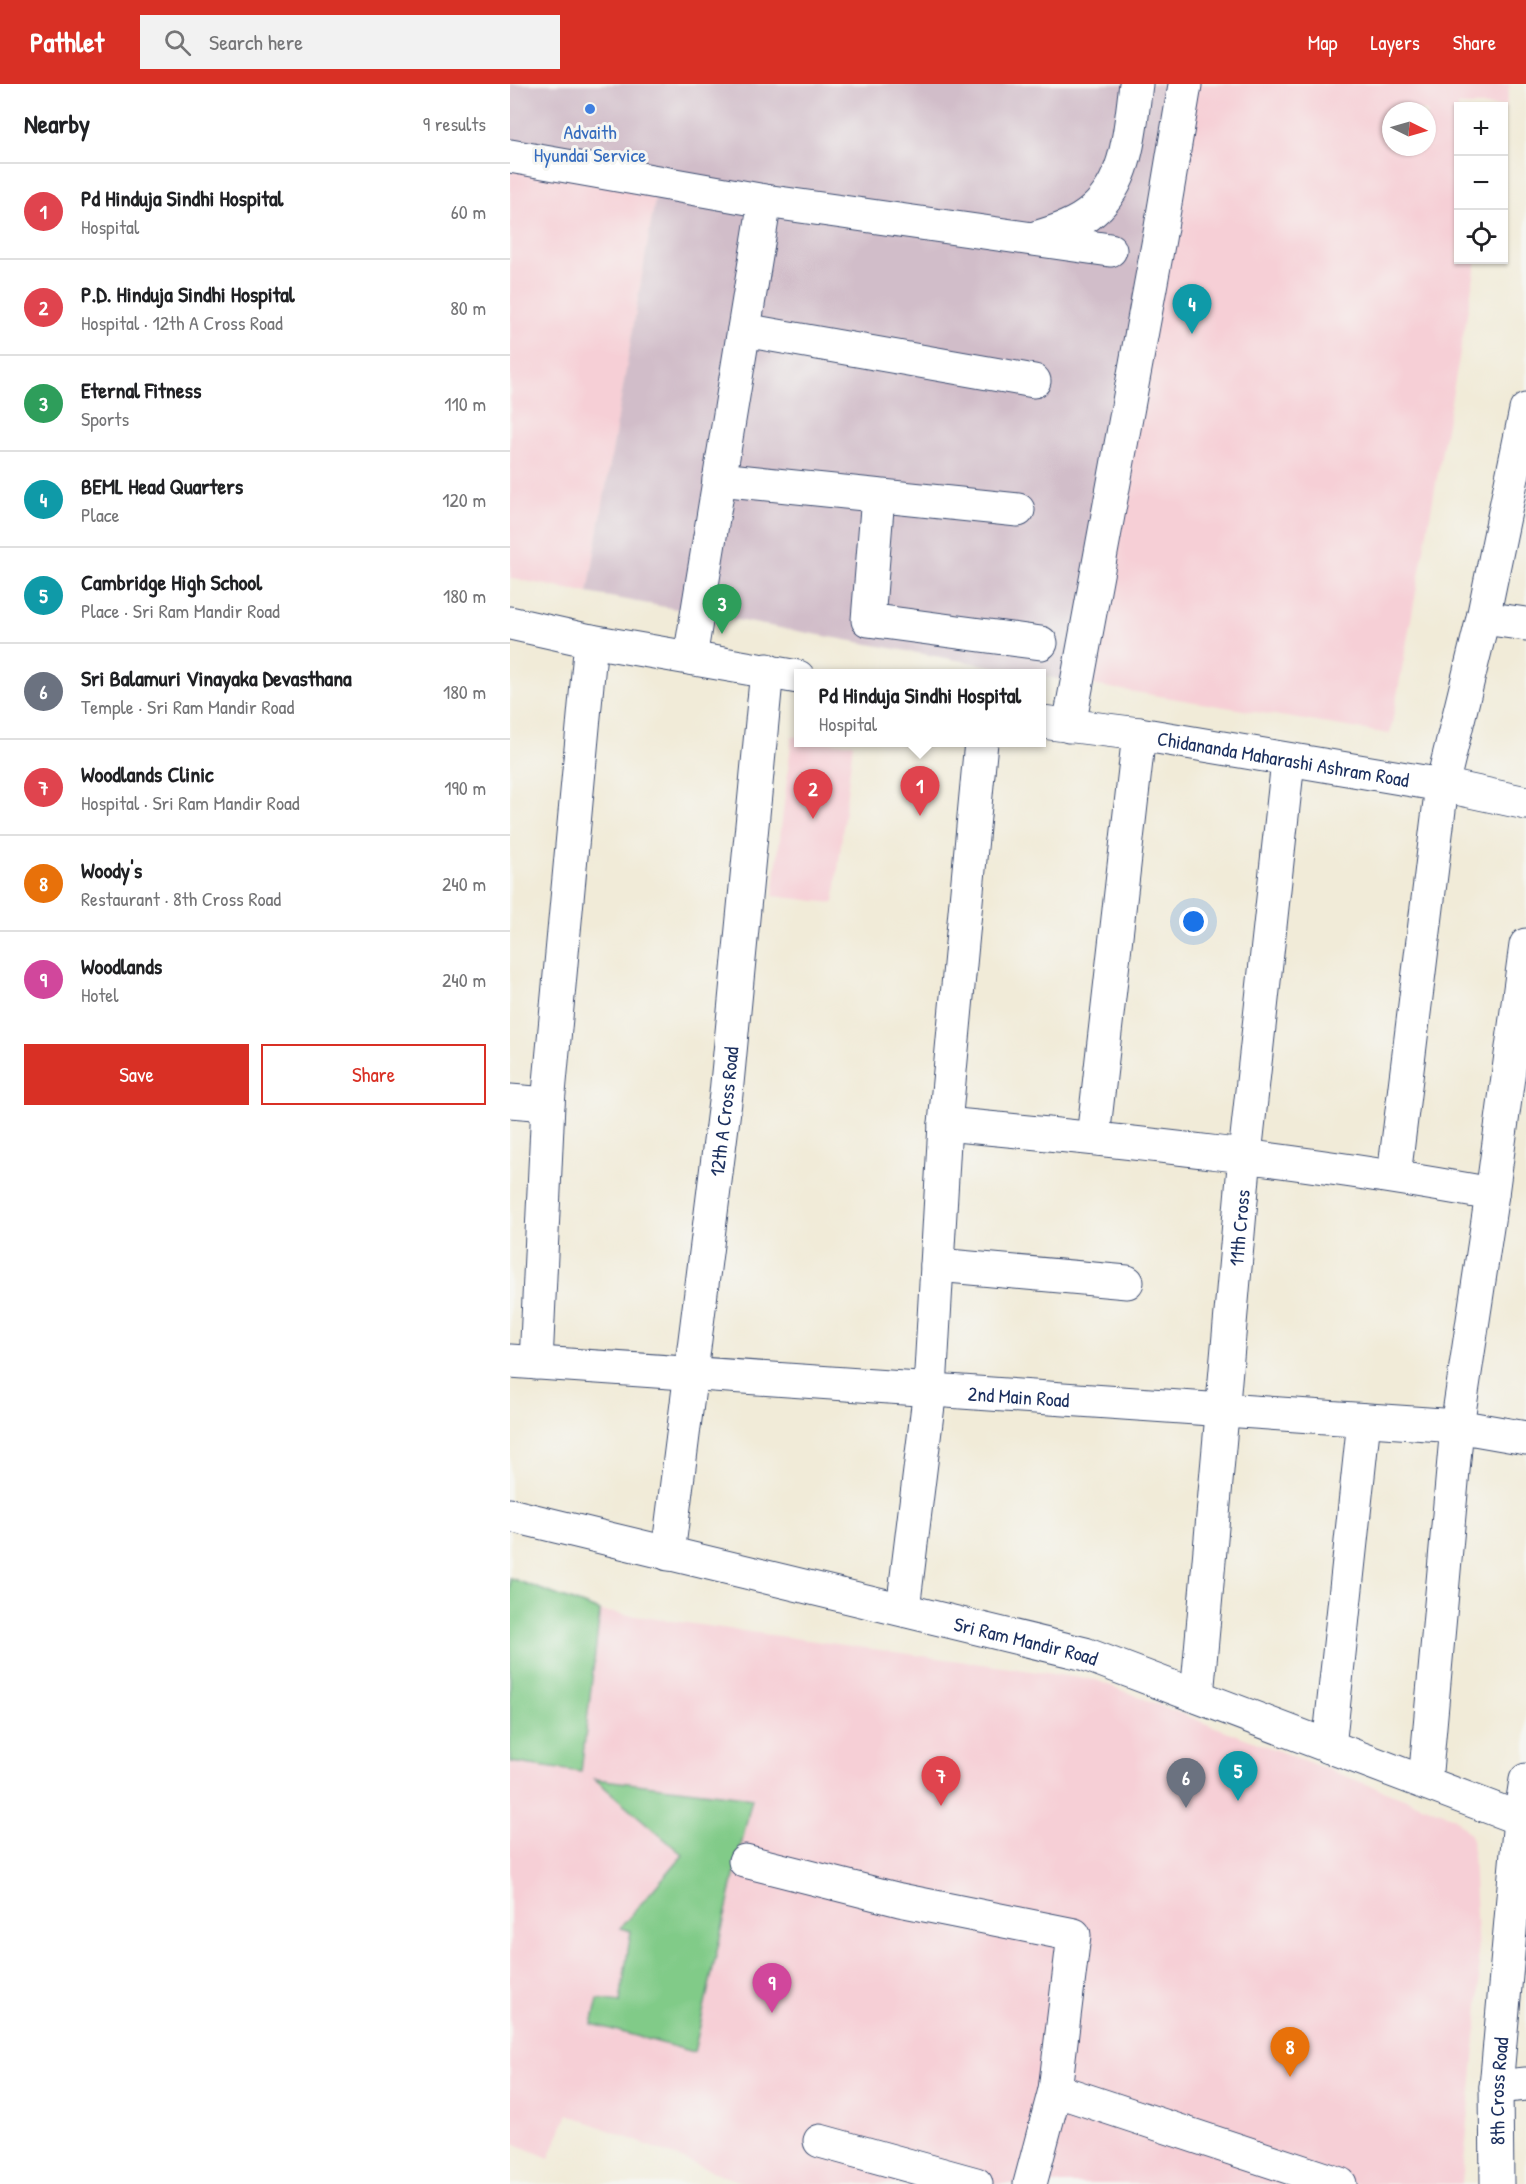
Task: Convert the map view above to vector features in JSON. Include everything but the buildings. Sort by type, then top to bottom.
[{"type":"street","points":[[1033,239],[1063,229],[1093,210],[1114,185],[1126,151],[1136,84]]},
{"type":"street","points":[[1055,724],[1159,239],[1185,85]]},
{"type":"street","points":[[510,156],[765,201],[1110,250]]},
{"type":"street","points":[[690,658],[765,201]]},
{"type":"street","points":[[744,330],[1034,381]]},
{"type":"street","points":[[1394,1176],[1442,785],[1522,454],[1526,410]]},
{"type":"street","points":[[719,479],[1018,510]]},
{"type":"street","points":[[878,496],[868,621],[1041,643]]},
{"type":"street","points":[[1483,618],[1526,624]]},
{"type":"street","points":[[510,623],[591,641],[794,676]]},
{"type":"street","points":[[523,1362],[591,641]]},
{"type":"street","name":"12th A Cross Road","points":[[668,1554],[726,1094],[767,670]]},
{"type":"street","name":"Chidananda Maharashi Ashram Road","points":[[1055,724],[1139,734],[1442,785],[1526,803]]},
{"type":"street","points":[[1092,1138],[1139,734]]},
{"type":"street","points":[[903,1609],[930,1389],[945,1124],[981,747]]},
{"type":"street","name":"11th Cross","points":[[1197,1696],[1245,1155],[1288,760]]},
{"type":"street","points":[[1425,1782],[1457,1426],[1526,945]]},
{"type":"street","points":[[510,1101],[548,1104]]},
{"type":"street","points":[[945,1124],[1245,1155],[1394,1176],[1492,1194]]},
{"type":"street","points":[[937,1265],[1127,1282]]},
{"type":"street","name":"2nd Main Road","points":[[523,1362],[1457,1426],[1526,1438]]},
{"type":"street","points":[[1329,1747],[1364,1420]]},
{"type":"street","name":"Sri Ram Mandir Road","points":[[510,1515],[1085,1654],[1523,1820]]},
{"type":"street","name":"8th Cross Road","points":[[1497,2184],[1511,2086],[1526,1780]]},
{"type":"street","points":[[746,1861],[900,1900],[1074,1935],[1055,2090],[1030,2184]]},
{"type":"street","points":[[1055,2090],[1340,2184]]},
{"type":"street","points":[[820,2141],[976,2184]]},
{"type":"shaded area","points":[[510,84],[1173,84],[1068,681],[1046,677],[1046,669],[1006,669],[588,593],[659,176],[510,147]]},
{"type":"shaded area","points":[[1173,84],[1510,84],[1507,102],[1454,102],[1454,264],[1476,264],[1390,734],[1068,681]]},
{"type":"shaded area","points":[[510,147],[659,176],[588,593],[510,578]]},
{"type":"shaded area","points":[[792,736],[794,736],[794,747],[853,747],[834,903],[773,896]]},
{"type":"shaded area","points":[[510,1578],[600,1611],[1096,1680],[1454,1817],[1472,1837],[1480,1995],[1462,2184],[745,2184],[568,2114],[549,2158],[510,2142]]},
{"type":"green space","points":[[510,1578],[600,1611],[581,1772],[510,1762]]},
{"type":"green space","points":[[595,1779],[752,1798],[694,2052],[592,2024],[598,1999],[620,2002],[631,1931],[620,1928],[683,1855]]},
{"type":"place","name":"Advaith Hyundai Service","points":[[590,109]]},
{"type":"place","name":"BEML Head Quarters","points":[[1192,334]]},
{"type":"place","name":"Eternal Fitness","points":[[722,634]]},
{"type":"place","name":"Pd Hinduja Sindhi Hospital","points":[[920,816]]},
{"type":"place","name":"P.D. Hinduja Sindhi Hospital","points":[[813,819]]},
{"type":"place","name":"Cambridge High School","points":[[1238,1801]]},
{"type":"place","name":"Woodlands Clinic","points":[[941,1806]]},
{"type":"place","name":"Sri Balamuri Vinayaka Devasthana","points":[[1186,1808]]},
{"type":"place","name":"Woodlands","points":[[772,2013]]},
{"type":"place","name":"Woody's","points":[[1290,2077]]}]
